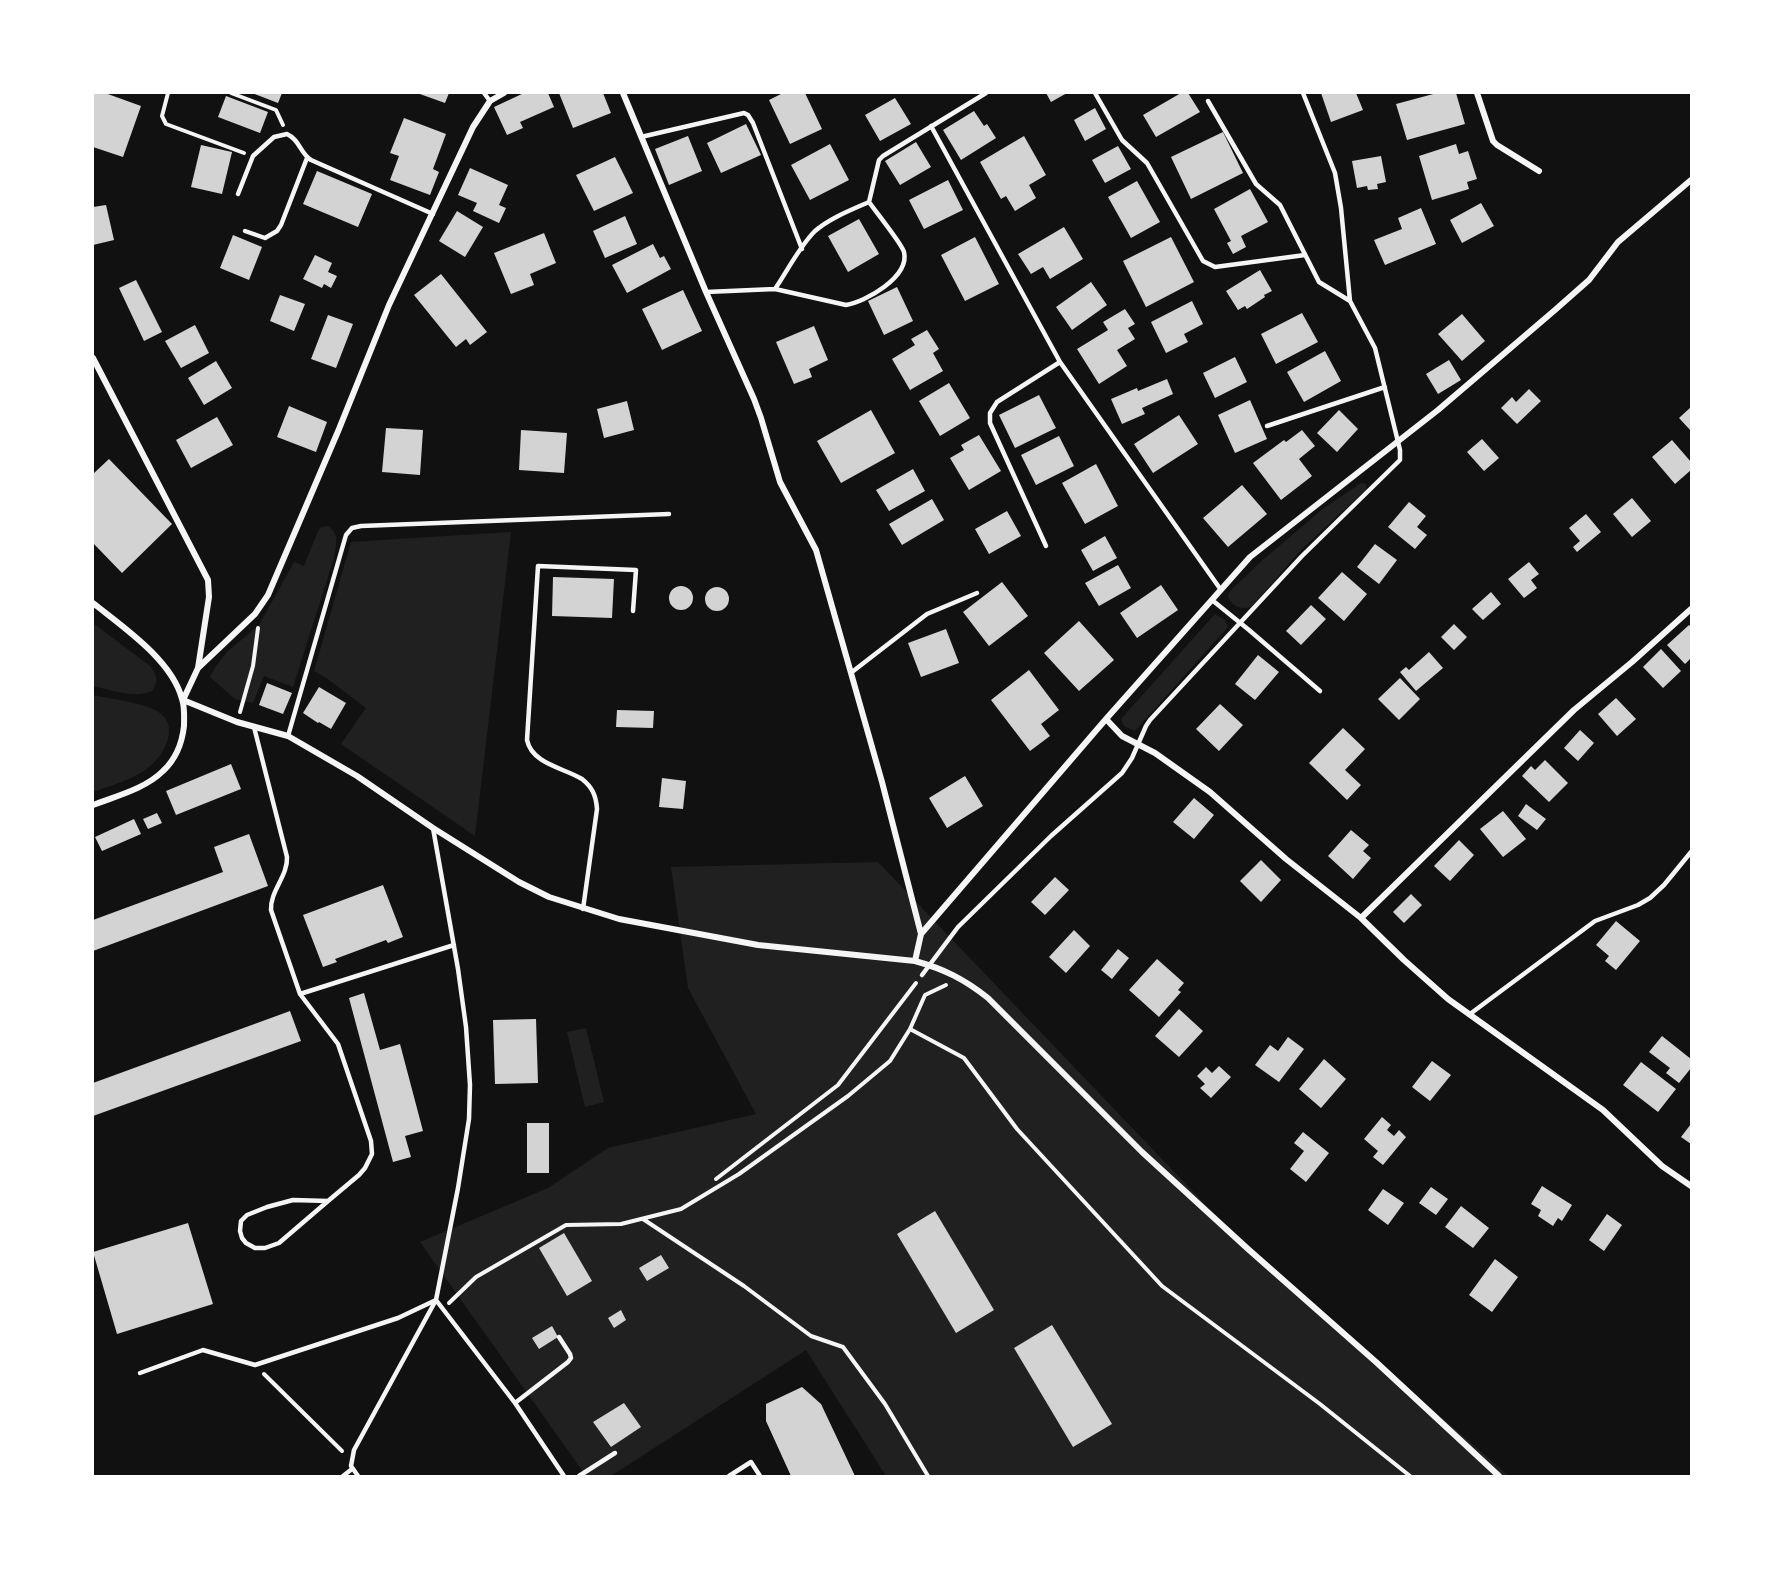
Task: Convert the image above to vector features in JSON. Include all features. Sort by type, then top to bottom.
[{"type":"street","points":[[198,668],[255,614],[268,595],[389,305],[473,127],[490,101],[504,93]]},
{"type":"street","points":[[623,93],[761,418],[780,482],[816,550],[852,672],[921,934],[915,961]]},
{"type":"street","points":[[1477,93],[1493,141],[1539,171]]},
{"type":"street","points":[[921,934],[1106,719],[1250,557],[1438,410],[1589,280],[1618,242],[1691,180]]},
{"type":"street","points":[[93,358],[208,580],[210,597],[198,668],[183,700]]},
{"type":"street","points":[[93,603],[162,662],[173,677],[183,700],[183,740],[163,772],[144,784],[93,805]]},
{"type":"street","points":[[1361,918],[1574,710],[1691,609]]},
{"type":"street","points":[[183,700],[237,722],[288,736],[357,776],[433,828],[519,882],[549,897],[619,919],[758,945],[915,961],[960,978],[988,998],[1142,1152],[1499,1476]]},
{"type":"street","points":[[1106,719],[1122,736],[1155,753],[1210,792],[1286,859],[1361,918],[1448,999],[1603,1110],[1662,1166],[1691,1186]]},
{"type":"lane","points":[[484,93],[490,101]]},
{"type":"lane","points":[[775,290],[816,231],[827,222],[869,202],[881,158],[986,93]]},
{"type":"lane","points":[[1095,93],[1122,140],[1147,163],[1203,261],[1215,267],[1305,255]]},
{"type":"lane","points":[[922,975],[958,927],[1051,836],[1122,773],[1148,722],[1325,532],[1398,463],[1401,455],[1398,440],[1375,348],[1350,301],[1341,208],[1335,173],[1303,93]]},
{"type":"lane","points":[[1208,101],[1256,184],[1280,205],[1319,282],[1350,301]]},
{"type":"lane","points":[[641,137],[744,113],[748,115],[802,249]]},
{"type":"lane","points":[[931,126],[1060,362],[1221,590]]},
{"type":"lane","points":[[238,194],[253,156],[274,137],[287,134],[296,140],[307,158],[433,214]]},
{"type":"lane","points":[[245,231],[265,238],[277,231],[307,158]]},
{"type":"lane","points":[[706,292],[775,290],[846,305],[870,295],[896,278],[903,266],[904,251],[869,202]]},
{"type":"lane","points":[[1046,546],[990,423],[990,416],[997,402],[1060,362]]},
{"type":"lane","points":[[1268,426],[1385,387]]},
{"type":"lane","points":[[288,736],[346,535],[352,528],[669,514]]},
{"type":"lane","points":[[584,909],[597,808],[595,794],[582,779],[538,758],[530,750],[527,740],[538,566],[636,570],[633,611]]},
{"type":"lane","points":[[852,672],[927,614],[977,593]]},
{"type":"lane","points":[[1212,600],[1320,691]]},
{"type":"lane","points":[[255,727],[287,857],[286,868],[271,902],[271,910],[300,994],[338,1044],[373,1147],[371,1159],[365,1168],[328,1201],[279,1243],[265,1248],[255,1248],[242,1238],[241,1221],[247,1215],[293,1200],[328,1201]]},
{"type":"lane","points":[[358,1476],[352,1469],[351,1460],[358,1441],[436,1300],[458,1188],[469,1107],[470,1057],[454,945],[433,828]]},
{"type":"lane","points":[[1470,1014],[1595,921],[1650,898],[1664,885],[1691,852]]},
{"type":"lane","points":[[300,994],[454,945]]},
{"type":"lane","points":[[436,1300],[515,1403],[564,1476]]},
{"type":"lane","points":[[141,1373],[203,1350],[255,1365],[398,1317],[436,1300]]},
{"type":"lane","points":[[515,1403],[571,1358],[560,1337]]},
{"type":"lane","points":[[579,1476],[615,1454]]},
{"type":"lane","points":[[729,1476],[751,1462],[760,1476]]},
{"type":"lane","points":[[343,1476],[352,1469]]},
{"type":"path","points":[[168,93],[162,116],[166,124],[253,156]]},
{"type":"path","points":[[231,93],[276,110],[287,134]]},
{"type":"path","points":[[237,722],[253,666],[259,625]]},
{"type":"path","points":[[716,1179],[838,1085],[922,975]]},
{"type":"path","points":[[443,1309],[476,1277],[566,1225],[621,1224],[681,1209],[739,1174],[848,1096],[890,1061],[910,1029],[925,995],[960,978]]},
{"type":"path","points":[[910,1029],[964,1058],[1017,1129],[1162,1286],[1320,1404],[1410,1476]]},
{"type":"path","points":[[642,1219],[744,1286],[811,1336],[843,1347],[885,1404],[928,1476]]},
{"type":"path","points":[[255,1365],[351,1460]]},
{"type":"shaded area","points":[[1361,483],[1366,484],[1366,490],[1303,548],[1251,607],[1240,607],[1231,602],[1228,596],[1231,590],[1265,558],[1324,508]]},
{"type":"shaded area","points":[[328,526],[336,536],[334,558],[293,687],[264,676],[253,703],[235,699],[210,677],[227,652],[259,625],[294,562],[304,566],[318,531],[321,527]]},
{"type":"shaded area","points":[[511,532],[475,836],[341,744],[366,708],[314,671],[351,542]]},
{"type":"shaded area","points":[[1215,614],[1225,620],[1228,627],[1135,731],[1124,726],[1121,719]]},
{"type":"shaded area","points":[[93,623],[150,666],[156,678],[152,691],[131,694],[93,686]]},
{"type":"shaded area","points":[[93,695],[138,704],[160,713],[168,723],[169,734],[161,753],[146,769],[126,780],[93,792]]},
{"type":"shaded area","points":[[878,862],[1248,1249],[1509,1476],[886,1476],[806,1350],[611,1476],[586,1476],[420,1242],[548,1188],[608,1148],[756,1114],[688,988],[671,867]]},
{"type":"shaded area","points":[[586,1028],[604,1102],[585,1107],[567,1032]]},
{"type":"building","points":[[94,93],[105,93],[141,106],[123,157],[93,147]]},
{"type":"building","points":[[252,93],[282,93],[278,103]]},
{"type":"building","points":[[417,93],[449,93],[445,103]]},
{"type":"building","points":[[524,93],[548,93],[554,107],[520,122],[523,128],[507,135],[494,107]]},
{"type":"building","points":[[559,93],[603,93],[611,113],[573,128]]},
{"type":"building","points":[[783,93],[805,93],[822,129],[790,144],[769,100]]},
{"type":"building","points":[[1046,93],[1067,93],[1051,102]]},
{"type":"building","points":[[1181,93],[1188,93],[1200,112],[1156,137],[1143,115]]},
{"type":"building","points":[[1321,93],[1356,93],[1363,110],[1331,122]]},
{"type":"building","points":[[1437,93],[1456,93],[1465,124],[1407,140],[1396,104]]},
{"type":"building","points":[[226,96],[268,112],[260,133],[218,117]]},
{"type":"building","points":[[895,98],[911,124],[880,141],[865,115]]},
{"type":"building","points":[[1095,108],[1106,129],[1085,141],[1074,120]]},
{"type":"building","points":[[974,111],[984,126],[987,124],[996,138],[961,160],[943,130]]},
{"type":"building","points":[[404,118],[446,134],[433,169],[439,172],[430,195],[390,180],[399,156],[390,153]]},
{"type":"building","points":[[746,124],[761,155],[721,173],[707,143]]},
{"type":"building","points":[[1223,132],[1243,173],[1191,199],[1171,157]]},
{"type":"building","points":[[688,136],[702,171],[669,185],[655,149]]},
{"type":"building","points":[[1024,136],[1046,175],[1029,185],[1036,198],[1015,211],[1006,196],[1001,199],[980,162]]},
{"type":"building","points":[[916,142],[931,167],[900,185],[885,161]]},
{"type":"building","points":[[830,144],[849,180],[810,200],[791,165]]},
{"type":"building","points":[[1456,144],[1459,154],[1468,151],[1477,179],[1467,182],[1469,189],[1432,200],[1419,156]]},
{"type":"building","points":[[201,145],[232,152],[222,194],[191,187]]},
{"type":"building","points":[[1118,146],[1131,169],[1105,183],[1092,160]]},
{"type":"building","points":[[1381,156],[1386,182],[1377,184],[1378,189],[1368,190],[1367,186],[1357,188],[1352,161]]},
{"type":"building","points":[[615,157],[633,193],[594,211],[576,175]]},
{"type":"building","points":[[470,168],[508,185],[499,205],[506,208],[499,223],[473,211],[477,203],[458,195]]},
{"type":"building","points":[[317,171],[372,194],[358,227],[303,204]]},
{"type":"building","points":[[948,180],[963,210],[924,229],[909,200]]},
{"type":"building","points":[[1137,181],[1160,222],[1131,238],[1108,197]]},
{"type":"building","points":[[1250,189],[1268,222],[1241,236],[1246,247],[1233,254],[1227,243],[1231,241],[1214,209]]},
{"type":"building","points":[[1481,203],[1494,226],[1462,243],[1450,220]]},
{"type":"building","points":[[106,205],[114,240],[93,245],[93,207]]},
{"type":"building","points":[[1421,208],[1436,244],[1385,265],[1374,240],[1402,229],[1398,218]]},
{"type":"building","points":[[457,211],[483,227],[465,257],[439,241]]},
{"type":"building","points":[[625,216],[637,244],[605,258],[593,231]]},
{"type":"building","points":[[859,219],[879,254],[848,272],[828,236]]},
{"type":"building","points":[[1064,227],[1083,259],[1050,279],[1043,267],[1031,274],[1018,254]]},
{"type":"building","points":[[544,233],[556,263],[530,274],[534,285],[511,294],[494,253]]},
{"type":"building","points":[[233,235],[262,247],[249,280],[220,268]]},
{"type":"building","points":[[975,237],[999,284],[965,301],[941,255]]},
{"type":"building","points":[[1171,237],[1194,282],[1146,307],[1123,261]]},
{"type":"building","points":[[653,244],[660,258],[664,256],[671,269],[627,293],[612,265]]},
{"type":"building","points":[[315,255],[332,263],[328,272],[337,276],[331,288],[324,284],[322,288],[303,279]]},
{"type":"building","points":[[1260,270],[1272,291],[1247,309],[1245,306],[1238,310],[1226,291]]},
{"type":"building","points":[[441,274],[487,332],[470,345],[466,339],[456,347],[414,295]]},
{"type":"building","points":[[136,280],[162,332],[144,341],[119,288]]},
{"type":"building","points":[[1091,282],[1107,305],[1072,330],[1056,307]]},
{"type":"building","points":[[897,287],[913,321],[884,335],[868,301]]},
{"type":"building","points":[[683,290],[702,331],[662,350],[642,309]]},
{"type":"building","points":[[280,295],[305,304],[294,331],[270,321]]},
{"type":"building","points":[[1192,301],[1203,324],[1184,334],[1188,342],[1166,353],[1151,322]]},
{"type":"building","points":[[1125,309],[1135,324],[1128,328],[1135,339],[1117,350],[1127,366],[1099,384],[1077,349],[1108,330],[1103,322]]},
{"type":"building","points":[[1302,313],[1318,342],[1276,364],[1261,334]]},
{"type":"building","points":[[1462,314],[1485,341],[1462,361],[1438,334]]},
{"type":"building","points":[[328,315],[353,324],[336,368],[311,359]]},
{"type":"building","points":[[195,325],[209,353],[181,368],[165,341]]},
{"type":"building","points":[[814,326],[828,360],[809,369],[812,377],[794,384],[776,342]]},
{"type":"building","points":[[927,330],[939,349],[933,353],[943,371],[910,390],[892,359],[915,345],[911,339]]},
{"type":"building","points":[[1325,351],[1341,381],[1304,402],[1287,372]]},
{"type":"building","points":[[1235,357],[1247,382],[1215,398],[1203,373]]},
{"type":"building","points":[[1449,360],[1461,380],[1438,394],[1426,374]]},
{"type":"building","points":[[216,361],[232,388],[204,405],[188,378]]},
{"type":"building","points":[[1167,379],[1173,394],[1142,408],[1145,414],[1122,424],[1111,399]]},
{"type":"building","points":[[949,383],[970,418],[940,436],[919,401]]},
{"type":"building","points":[[1529,389],[1541,401],[1517,424],[1501,408],[1512,397],[1516,402]]},
{"type":"building","points":[[1039,395],[1056,428],[1015,448],[999,415]]},
{"type":"building","points":[[1250,400],[1267,439],[1235,453],[1218,415]]},
{"type":"building","points":[[627,401],[634,430],[604,438],[597,409]]},
{"type":"building","points":[[289,406],[327,422],[316,452],[277,437]]},
{"type":"building","points":[[1691,407],[1691,431],[1679,418]]},
{"type":"building","points":[[871,410],[895,453],[841,483],[817,441]]},
{"type":"building","points":[[1339,410],[1358,429],[1337,452],[1317,433]]},
{"type":"building","points":[[1179,415],[1198,444],[1153,473],[1134,444]]},
{"type":"building","points":[[217,417],[233,445],[191,468],[176,440]]},
{"type":"building","points":[[386,428],[423,430],[420,475],[382,472]]},
{"type":"building","points":[[521,430],[567,433],[564,473],[519,470]]},
{"type":"building","points":[[1302,430],[1315,446],[1299,459],[1312,476],[1281,500],[1253,463]]},
{"type":"building","points":[[979,435],[1001,471],[969,490],[950,458],[964,450],[961,445]]},
{"type":"building","points":[[1059,436],[1074,466],[1036,485],[1021,455]]},
{"type":"building","points":[[1482,439],[1499,458],[1484,471],[1467,452]]},
{"type":"building","points":[[1672,440],[1691,462],[1691,470],[1675,484],[1652,457]]},
{"type":"building","points":[[109,459],[172,524],[122,573],[93,543],[93,474]]},
{"type":"building","points":[[1096,464],[1118,506],[1085,524],[1062,483]]},
{"type":"building","points":[[913,469],[925,491],[889,511],[876,490]]},
{"type":"building","points":[[1242,485],[1267,514],[1228,547],[1203,518]]},
{"type":"building","points":[[1632,498],[1651,521],[1632,537],[1613,514]]},
{"type":"building","points":[[932,499],[944,520],[902,545],[889,524]]},
{"type":"building","points":[[1409,502],[1426,516],[1417,527],[1427,535],[1415,549],[1388,527]]},
{"type":"building","points":[[1007,511],[1021,536],[989,554],[975,529]]},
{"type":"building","points":[[1586,514],[1601,532],[1577,552],[1573,547],[1580,541],[1569,528]]},
{"type":"building","points":[[1105,536],[1117,558],[1093,571],[1081,550]]},
{"type":"building","points":[[1375,544],[1397,560],[1379,584],[1357,567]]},
{"type":"building","points":[[1529,562],[1539,574],[1531,580],[1537,588],[1524,598],[1508,579]]},
{"type":"building","points":[[1118,565],[1131,588],[1099,606],[1085,583]]},
{"type":"building","points":[[1342,572],[1367,594],[1344,621],[1318,598]]},
{"type":"building","points":[[553,577],[614,579],[612,618],[552,616]]},
{"type":"building","points":[[1002,582],[1028,616],[989,646],[963,612]]},
{"type":"building","points":[[1161,585],[1178,610],[1137,638],[1120,613]]},
{"type":"building","points":[[676,586],[686,586],[693,593],[693,603],[686,610],[676,610],[669,603],[669,593]]},
{"type":"building","points":[[712,587],[722,587],[729,594],[729,604],[722,611],[712,611],[705,604],[705,594]]},
{"type":"building","points":[[1491,592],[1501,604],[1483,620],[1472,609]]},
{"type":"building","points":[[1311,605],[1326,619],[1301,645],[1286,631]]},
{"type":"building","points":[[1079,621],[1114,660],[1079,691],[1044,653]]},
{"type":"building","points":[[1454,624],[1467,637],[1454,650],[1441,637]]},
{"type":"building","points":[[1689,625],[1691,627],[1691,658],[1685,664],[1667,645]]},
{"type":"building","points":[[946,629],[959,663],[921,677],[908,643]]},
{"type":"building","points":[[1661,649],[1681,671],[1663,688],[1643,667]]},
{"type":"building","points":[[1429,652],[1443,668],[1416,691],[1400,672],[1406,667],[1409,670]]},
{"type":"building","points":[[1258,655],[1279,672],[1255,700],[1235,684]]},
{"type":"building","points":[[1029,670],[1059,710],[1041,724],[1050,736],[1030,751],[991,700]]},
{"type":"building","points":[[1400,678],[1420,699],[1399,720],[1378,699]]},
{"type":"building","points":[[267,683],[292,693],[283,714],[259,705]]},
{"type":"building","points":[[319,687],[346,703],[331,729],[303,713]]},
{"type":"building","points":[[1616,698],[1636,719],[1617,736],[1598,714]]},
{"type":"building","points":[[1220,704],[1243,725],[1219,751],[1196,729]]},
{"type":"building","points":[[617,710],[654,711],[653,728],[616,727]]},
{"type":"building","points":[[1343,728],[1365,749],[1345,770],[1361,785],[1347,800],[1309,763]]},
{"type":"building","points":[[1580,730],[1594,743],[1578,761],[1564,748]]},
{"type":"building","points":[[1545,760],[1568,783],[1549,802],[1522,776],[1531,766],[1535,770]]},
{"type":"building","points":[[231,764],[241,789],[176,815],[166,791]]},
{"type":"building","points":[[965,776],[983,806],[947,828],[929,798]]},
{"type":"building","points":[[662,778],[686,781],[683,809],[659,807]]},
{"type":"building","points":[[1194,798],[1214,815],[1194,839],[1173,822]]},
{"type":"building","points":[[1526,804],[1546,819],[1537,830],[1518,816]]},
{"type":"building","points":[[1503,811],[1526,839],[1503,857],[1480,829]]},
{"type":"building","points":[[157,813],[162,823],[148,829],[143,819]]},
{"type":"building","points":[[134,819],[141,834],[102,851],[95,837]]},
{"type":"building","points":[[1351,830],[1369,845],[1363,851],[1371,858],[1353,879],[1328,856]]},
{"type":"building","points":[[249,834],[268,886],[93,951],[93,920],[223,872],[214,847]]},
{"type":"building","points":[[1459,840],[1474,855],[1450,881],[1434,866]]},
{"type":"building","points":[[1261,860],[1281,880],[1261,902],[1240,881]]},
{"type":"building","points":[[1055,877],[1069,890],[1045,915],[1031,902]]},
{"type":"building","points":[[383,885],[403,937],[388,943],[386,940],[335,959],[337,962],[323,967],[303,915]]},
{"type":"building","points":[[1411,894],[1422,905],[1404,923],[1393,912]]},
{"type":"building","points":[[1616,921],[1640,941],[1616,970],[1605,961],[1609,956],[1596,945]]},
{"type":"building","points":[[1074,930],[1090,946],[1066,973],[1049,957]]},
{"type":"building","points":[[1118,949],[1129,958],[1112,979],[1101,970]]},
{"type":"building","points":[[1157,959],[1184,983],[1178,990],[1181,992],[1159,1017],[1129,990]]},
{"type":"building","points":[[364,993],[380,1050],[400,1044],[423,1131],[405,1136],[411,1157],[393,1162],[349,998]]},
{"type":"building","points":[[1179,1009],[1203,1031],[1179,1057],[1155,1036]]},
{"type":"building","points":[[290,1011],[301,1041],[93,1116],[93,1083]]},
{"type":"building","points":[[536,1019],[538,1083],[495,1084],[493,1020]]},
{"type":"building","points":[[1662,1036],[1691,1059],[1691,1068],[1679,1083],[1666,1073],[1670,1068],[1649,1052]]},
{"type":"building","points":[[1288,1037],[1304,1049],[1279,1082],[1255,1065],[1270,1045],[1278,1051]]},
{"type":"building","points":[[1324,1059],[1346,1079],[1321,1108],[1299,1089]]},
{"type":"building","points":[[1432,1061],[1451,1075],[1430,1101],[1412,1087]]},
{"type":"building","points":[[1641,1062],[1676,1089],[1658,1112],[1623,1085]]},
{"type":"building","points":[[1219,1066],[1231,1077],[1211,1098],[1200,1088],[1205,1084],[1197,1076],[1206,1067],[1212,1073]]},
{"type":"building","points":[[1382,1117],[1391,1125],[1387,1130],[1394,1136],[1399,1130],[1406,1137],[1383,1165],[1373,1157],[1378,1151],[1364,1139]]},
{"type":"building","points":[[527,1123],[549,1123],[549,1173],[527,1173]]},
{"type":"building","points":[[1691,1124],[1691,1144],[1681,1137]]},
{"type":"building","points":[[1303,1132],[1329,1153],[1306,1182],[1290,1169],[1304,1151],[1294,1143]]},
{"type":"building","points":[[1542,1186],[1572,1205],[1562,1221],[1558,1218],[1553,1226],[1538,1216],[1541,1210],[1531,1204]]},
{"type":"building","points":[[1431,1187],[1448,1199],[1436,1215],[1419,1203]]},
{"type":"building","points":[[1383,1189],[1404,1203],[1388,1225],[1368,1210]]},
{"type":"building","points":[[1461,1206],[1489,1228],[1473,1248],[1445,1227]]},
{"type":"building","points":[[935,1211],[994,1310],[956,1333],[897,1234]]},
{"type":"building","points":[[1607,1214],[1622,1225],[1604,1251],[1589,1240]]},
{"type":"building","points":[[188,1223],[213,1304],[117,1334],[93,1252]]},
{"type":"building","points":[[564,1233],[592,1281],[567,1296],[539,1248]]},
{"type":"building","points":[[661,1255],[669,1268],[647,1281],[639,1268]]},
{"type":"building","points":[[1495,1259],[1518,1277],[1492,1312],[1469,1295]]},
{"type":"building","points":[[621,1310],[626,1320],[614,1328],[608,1318]]},
{"type":"building","points":[[1052,1325],[1112,1424],[1073,1447],[1014,1348]]},
{"type":"building","points":[[552,1326],[558,1337],[539,1349],[532,1338]]},
{"type":"building","points":[[802,1387],[821,1404],[855,1476],[791,1476],[766,1421],[766,1404]]},
{"type":"building","points":[[624,1403],[641,1427],[611,1447],[593,1422]]}]
